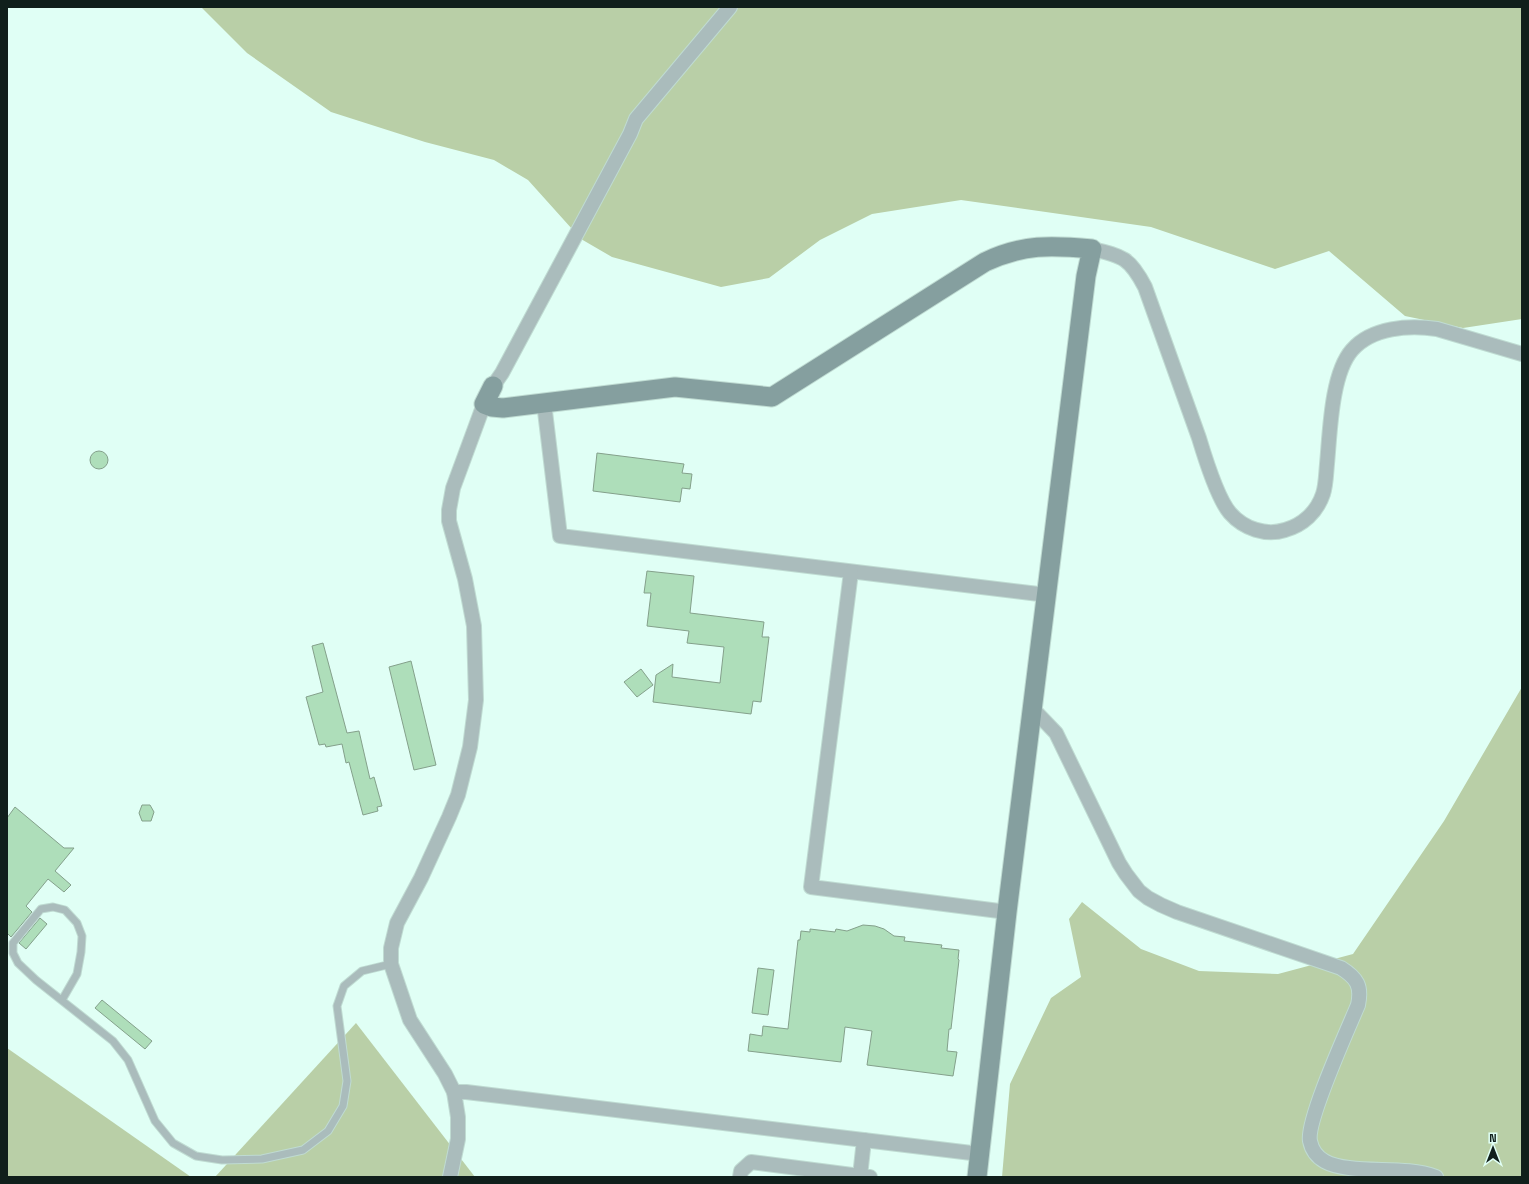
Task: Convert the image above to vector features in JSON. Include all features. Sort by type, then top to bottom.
[{"type":"street","points":[[450,1177],[458,1140],[458,1117],[454,1092],[445,1074],[410,1020],[391,964],[392,941],[397,923],[449,817],[458,795],[470,747],[476,700],[474,626],[465,579],[449,521],[449,510],[453,488],[484,404],[630,134],[636,119],[730,7]]},
{"type":"street","points":[[484,404],[492,407],[503,408],[675,387],[772,397],[985,262],[1007,252],[1036,247],[1092,249],[1121,256],[1128,261],[1146,287],[1204,455],[1225,506],[1247,527],[1255,530],[1274,532],[1294,527],[1305,520],[1319,503],[1325,484],[1333,405],[1337,384],[1346,359],[1352,350],[1360,343],[1380,332],[1428,328],[1437,329],[1522,354]]},
{"type":"street","points":[[977,1177],[1032,708],[1086,276],[1092,249]]},
{"type":"street","points":[[544,403],[560,536],[1047,596]]},
{"type":"street","points":[[850,572],[811,887],[1007,912]]},
{"type":"street","points":[[1032,708],[1056,733],[1119,862],[1139,891],[1148,898],[1177,912],[1342,968],[1355,979],[1359,992],[1358,1005],[1323,1089],[1311,1124],[1310,1140],[1313,1149],[1319,1157],[1326,1164],[1351,1169],[1416,1172],[1436,1177]]},
{"type":"street","points":[[454,1092],[466,1092],[980,1154]]},
{"type":"street","points":[[740,1177],[741,1171],[751,1162],[865,1176],[864,1140]]},
{"type":"lane","points":[[62,1000],[77,974],[82,936],[77,922],[65,910],[53,907],[41,909],[13,943],[13,953],[18,963],[36,980],[113,1041],[128,1060],[155,1121],[173,1143],[196,1156],[222,1160],[262,1158],[302,1150],[328,1131],[343,1106],[347,1081],[337,1006],[344,986],[362,971],[391,964]]},
{"type":"green space","points":[[201,7],[1522,7],[1522,319],[1463,328],[1405,316],[1329,251],[1275,269],[1151,227],[961,200],[872,214],[820,240],[769,278],[721,287],[612,257],[581,239],[528,180],[494,160],[425,142],[331,112],[247,53]]},
{"type":"green space","points":[[1522,687],[1522,1177],[1002,1177],[1010,1084],[1051,998],[1081,977],[1069,919],[1082,902],[1141,949],[1199,971],[1278,974],[1353,954],[1444,821]]},
{"type":"green space","points":[[356,1023],[475,1177],[215,1177]]},
{"type":"green space","points":[[7,1048],[191,1177],[7,1177]]},
{"type":"building","points":[[99,451],[105,454],[108,460],[105,466],[99,469],[93,466],[90,460],[93,454]]},
{"type":"building","points":[[597,453],[684,464],[682,473],[692,474],[690,489],[682,488],[680,502],[593,491]]},
{"type":"building","points":[[647,571],[694,576],[690,613],[764,622],[762,637],[769,637],[761,702],[753,701],[751,714],[653,702],[656,675],[673,664],[672,677],[720,683],[724,647],[687,643],[689,631],[647,626],[651,593],[644,593]]},
{"type":"building","points":[[323,643],[347,733],[359,731],[370,779],[374,777],[382,806],[377,807],[378,811],[363,815],[349,762],[346,763],[342,744],[326,747],[325,744],[319,745],[306,697],[323,692],[312,646]]},
{"type":"building","points":[[411,661],[436,765],[414,770],[389,667]]},
{"type":"building","points":[[641,669],[653,685],[637,697],[624,682]]},
{"type":"building","points":[[142,805],[150,805],[154,812],[151,821],[142,821],[139,813]]},
{"type":"building","points":[[15,807],[64,848],[74,848],[55,871],[71,885],[64,892],[48,879],[26,906],[32,912],[11,937],[7,933],[7,818]]},
{"type":"building","points":[[40,918],[47,924],[26,949],[19,943]]},
{"type":"building","points":[[863,925],[875,926],[884,929],[894,936],[905,937],[904,941],[942,945],[941,948],[959,950],[951,1029],[949,1029],[947,1051],[957,1052],[953,1076],[867,1065],[872,1031],[845,1027],[841,1062],[748,1051],[750,1034],[762,1036],[763,1026],[788,1029],[798,940],[800,940],[801,931],[810,932],[810,929],[835,932],[836,929],[847,931]]},
{"type":"building","points":[[758,968],[774,970],[768,1015],[752,1013]]},
{"type":"building","points":[[102,1000],[152,1041],[145,1049],[95,1008]]}]
